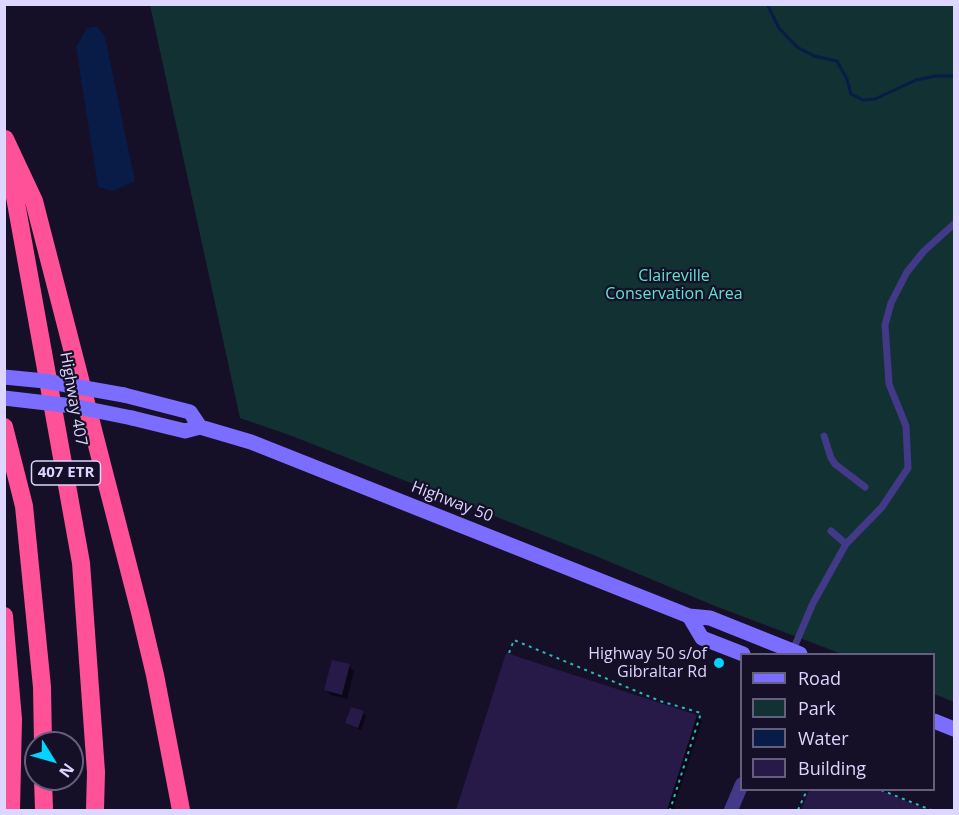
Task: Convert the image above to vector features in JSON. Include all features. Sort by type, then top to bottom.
[{"type":"highway","name":"Highway 407","points":[[4,139],[39,320],[81,563],[96,772],[95,810]]},
{"type":"highway","points":[[4,139],[34,201],[153,664],[181,810]]},
{"type":"highway","name":"407 ETR","points":[[4,427],[24,506],[42,687],[43,731]]},
{"type":"highway","points":[[4,616],[14,719],[11,810]]},
{"type":"highway","points":[[4,711],[10,688]]},
{"type":"highway","points":[[43,791],[44,810]]},
{"type":"main road","name":"Highway 50","points":[[4,377],[45,381],[124,395],[190,412],[200,427]]},
{"type":"main road","name":"Highway 50","points":[[4,398],[73,406],[185,431],[200,427],[251,442],[689,616],[710,618],[795,653]]},
{"type":"main road","points":[[689,616],[702,638],[740,653]]},
{"type":"main road","points":[[935,722],[954,729]]},
{"type":"street","points":[[731,810],[740,787]]},
{"type":"lane","points":[[795,653],[813,603],[846,544],[882,507],[908,468],[906,426],[889,384],[885,325],[891,303],[906,272],[924,251],[954,224]]},
{"type":"lane","points":[[824,435],[833,461],[865,488]]},
{"type":"lane","points":[[831,531],[846,544]]},
{"type":"path","points":[[509,653],[513,640],[660,701],[701,714],[670,810]]},
{"type":"path","points":[[798,810],[806,791]]},
{"type":"path","points":[[886,791],[931,810]]},
{"type":"green space","name":"Claireville Conservation Area","points":[[150,5],[954,5],[954,702],[935,694],[935,653],[839,653],[715,606],[598,557],[292,436],[240,418]]},
{"type":"water","points":[[97,26],[105,37],[135,181],[113,191],[98,187],[76,47],[87,28]]},
{"type":"building","points":[[506,653],[697,715],[667,810],[456,810]]},
{"type":"building","points":[[332,660],[350,664],[342,695],[324,690]]},
{"type":"building","points":[[351,707],[364,711],[358,728],[345,723]]},
{"type":"building","points":[[809,791],[882,791],[927,810],[801,810]]},
{"type":"waterway","points":[[767,4],[779,28],[797,47],[814,56],[837,61],[847,79],[851,94],[863,100],[875,99],[916,80],[936,76],[954,76]]},
{"type":"place","name":"Highway 50 s/of Gibraltar Rd","points":[[719,663]]}]
